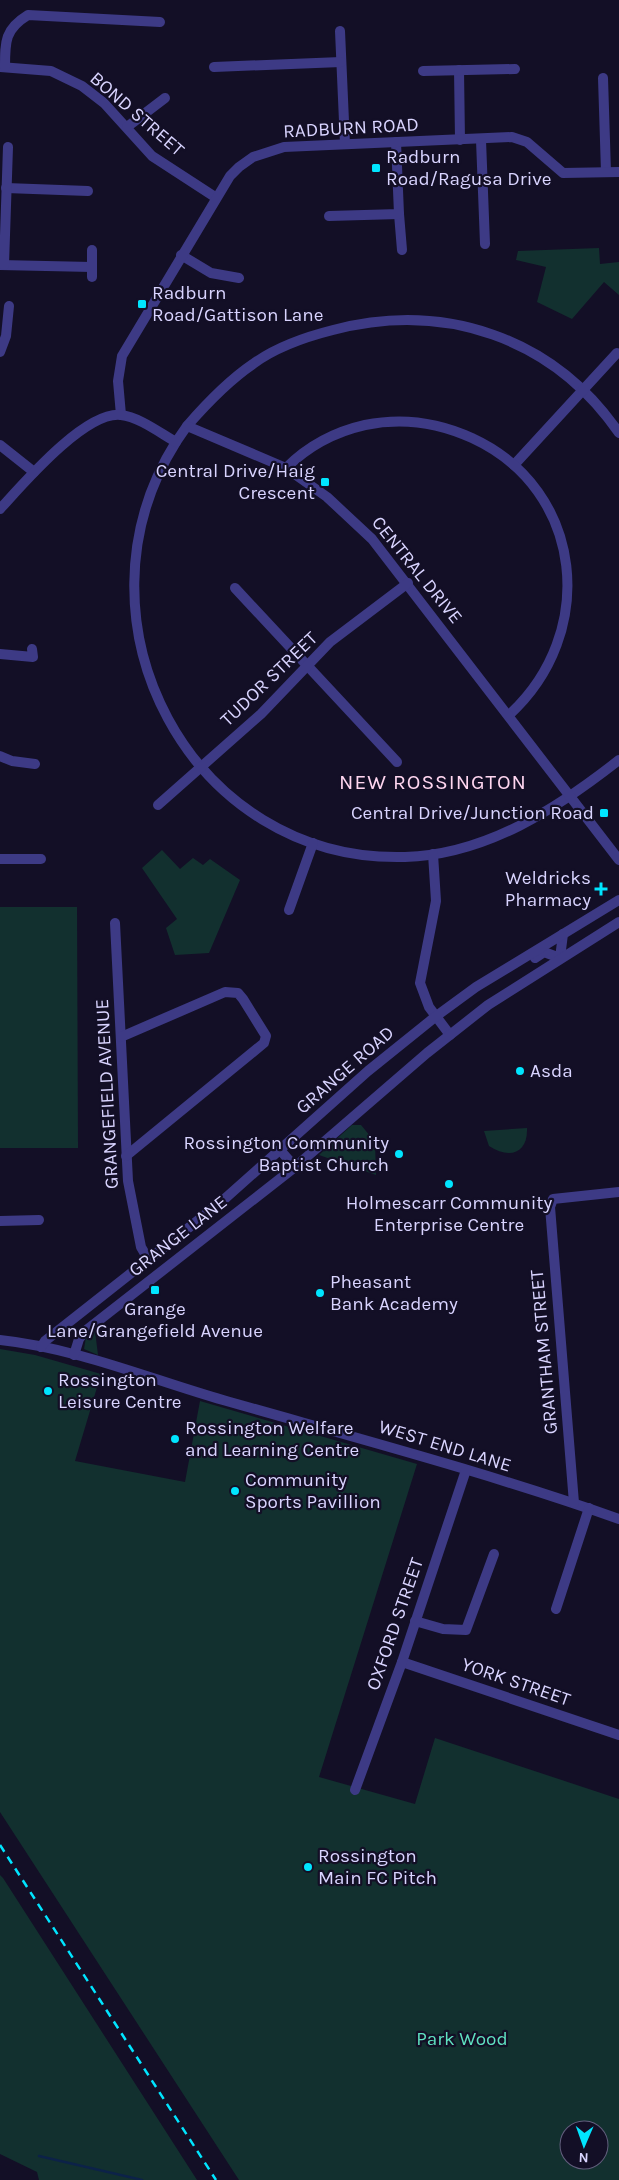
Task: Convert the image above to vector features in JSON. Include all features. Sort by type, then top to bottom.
[{"type":"street","points":[[3,67],[5,43],[8,34],[13,26],[28,15],[160,22]]},
{"type":"street","points":[[340,31],[345,144]]},
{"type":"street","points":[[214,67],[341,62]]},
{"type":"street","name":"BOND STREET","points":[[3,67],[40,69],[64,77],[82,86],[104,103],[152,156],[216,197]]},
{"type":"street","points":[[423,71],[515,69]]},
{"type":"street","points":[[460,70],[460,140]]},
{"type":"street","points":[[603,78],[606,172]]},
{"type":"street","points":[[127,127],[165,98]]},
{"type":"street","name":"RADBURN ROAD","points":[[121,415],[118,381],[122,356],[216,197],[239,167],[267,152],[284,147],[481,140],[512,137],[524,140],[563,173],[619,172]]},
{"type":"street","points":[[481,140],[485,244]]},
{"type":"street","points":[[396,142],[402,250]]},
{"type":"street","points":[[8,147],[12,165],[6,188],[2,265],[92,272],[92,250]]},
{"type":"street","points":[[6,188],[88,191]]},
{"type":"street","points":[[329,216],[399,214]]},
{"type":"street","points":[[181,255],[211,273],[239,278]]},
{"type":"street","points":[[0,352],[6,336],[9,306]]},
{"type":"street","points":[[619,433],[583,391],[543,358],[520,345],[489,332],[464,325],[436,321],[378,322],[325,332],[276,351],[254,363],[223,388],[176,442],[152,489],[140,528],[134,571],[133,596],[137,634],[150,681],[164,714],[183,746],[222,788],[258,816],[283,830],[314,843],[348,852],[382,857],[433,854],[476,844],[500,834],[572,797],[619,760]]},
{"type":"street","points":[[514,465],[617,353]]},
{"type":"street","points":[[0,509],[34,472],[89,423],[98,418],[121,415],[131,418],[176,442]]},
{"type":"street","points":[[286,468],[313,445],[336,434],[379,422],[402,420],[442,426],[461,433],[499,452],[514,465],[542,499],[556,524],[563,541],[568,585],[567,610],[563,629],[550,664],[534,691],[509,715]]},
{"type":"street","name":"CENTRAL DRIVE","points":[[188,426],[286,468],[349,516],[372,539],[408,583],[619,860]]},
{"type":"street","points":[[0,445],[34,472]]},
{"type":"street","name":"TUDOR STREET","points":[[158,805],[261,714],[351,625],[408,583]]},
{"type":"street","points":[[235,588],[397,762]]},
{"type":"street","points":[[0,654],[33,657],[32,649]]},
{"type":"street","points":[[0,756],[12,761],[35,764]]},
{"type":"street","points":[[289,910],[314,843]]},
{"type":"street","points":[[433,854],[436,901],[420,983],[422,993],[435,1017],[450,1035]]},
{"type":"street","points":[[0,859],[40,860]]},
{"type":"street","name":"GRANGE ROAD","points":[[41,1347],[45,1341],[220,1203],[368,1071],[435,1017],[508,968],[619,900]]},
{"type":"street","name":"GRANGE LANE","points":[[74,1356],[79,1339],[84,1332],[295,1167],[450,1035],[488,1005],[619,922]]},
{"type":"street","name":"GRANGEFIELD AVENUE","points":[[115,924],[126,1156],[132,1209],[141,1247],[146,1261],[155,1276]]},
{"type":"street","points":[[508,968],[524,964],[544,952],[560,958],[563,934]]},
{"type":"street","points":[[121,1037],[225,992],[238,993],[265,1031],[264,1043],[126,1156]]},
{"type":"street","points":[[280,1150],[295,1167]]},
{"type":"street","name":"GRANTHAM STREET","points":[[574,1503],[550,1207],[552,1198],[619,1192]]},
{"type":"street","points":[[0,1221],[39,1220]]},
{"type":"street","name":"WEST END LANE","points":[[0,1340],[41,1347],[74,1356],[466,1470],[574,1503],[619,1519]]},
{"type":"street","name":"OXFORD STREET","points":[[354,1790],[402,1662],[466,1470]]},
{"type":"street","points":[[556,1609],[589,1508]]},
{"type":"street","points":[[415,1621],[443,1629],[466,1630],[494,1554]]},
{"type":"street","name":"YORK STREET","points":[[402,1662],[619,1735]]},
{"type":"green space","points":[[599,248],[600,264],[619,262],[619,295],[604,282],[572,319],[537,302],[546,267],[516,260],[518,251]]},
{"type":"green space","points":[[162,850],[180,869],[193,858],[203,865],[210,859],[240,880],[209,953],[175,955],[166,928],[177,919],[142,868]]},
{"type":"green space","points":[[0,907],[77,907],[78,1148],[0,1148]]},
{"type":"green space","points":[[352,1125],[361,1125],[375,1142],[376,1175],[319,1155]]},
{"type":"green space","points":[[527,1128],[524,1144],[521,1149],[510,1153],[496,1150],[489,1146],[484,1131]]},
{"type":"green space","points":[[95,1331],[98,1355],[84,1349],[86,1337]]},
{"type":"green space","name":"Park Wood","points":[[0,1349],[35,1355],[101,1374],[75,1461],[185,1482],[200,1401],[417,1464],[319,1777],[415,1804],[435,1738],[619,1799],[619,2180],[239,2180],[0,1812]]},
{"type":"green space","points":[[0,1875],[197,2180],[39,2180],[37,2172],[0,2154]]},
{"type":"waterway","points":[[39,2156],[142,2180]]},
{"type":"railway","points":[[0,1845],[216,2180]]},
{"type":"place","name":"Radburn Road/Ragusa Drive","points":[[376,168]]},
{"type":"place","name":"Radburn Road/Gattison Lane","points":[[142,304]]},
{"type":"place","name":"Central Drive/Haig Crescent","points":[[325,482]]},
{"type":"place","name":"Central Drive/Junction Road","points":[[604,813]]},
{"type":"place","name":"Weldricks Pharmacy","points":[[601,889]]},
{"type":"place","name":"Asda","points":[[520,1071]]},
{"type":"place","name":"Rossington Community Baptist Church","points":[[399,1154]]},
{"type":"place","name":"Holmescarr Community Enterprise Centre","points":[[449,1184]]},
{"type":"place","name":"Grange Lane/Grangefield Avenue","points":[[155,1290]]},
{"type":"place","name":"Pheasant Bank Academy","points":[[320,1293]]},
{"type":"place","name":"Rossington Leisure Centre","points":[[48,1391]]},
{"type":"place","name":"Rossington Welfare and Learning Centre","points":[[175,1439]]},
{"type":"place","name":"Community Sports Pavillion","points":[[235,1491]]},
{"type":"place","name":"Rossington Main FC Pitch","points":[[308,1867]]},
{"type":"district","name":"NEW ROSSINGTON","points":[[433,782]]}]
